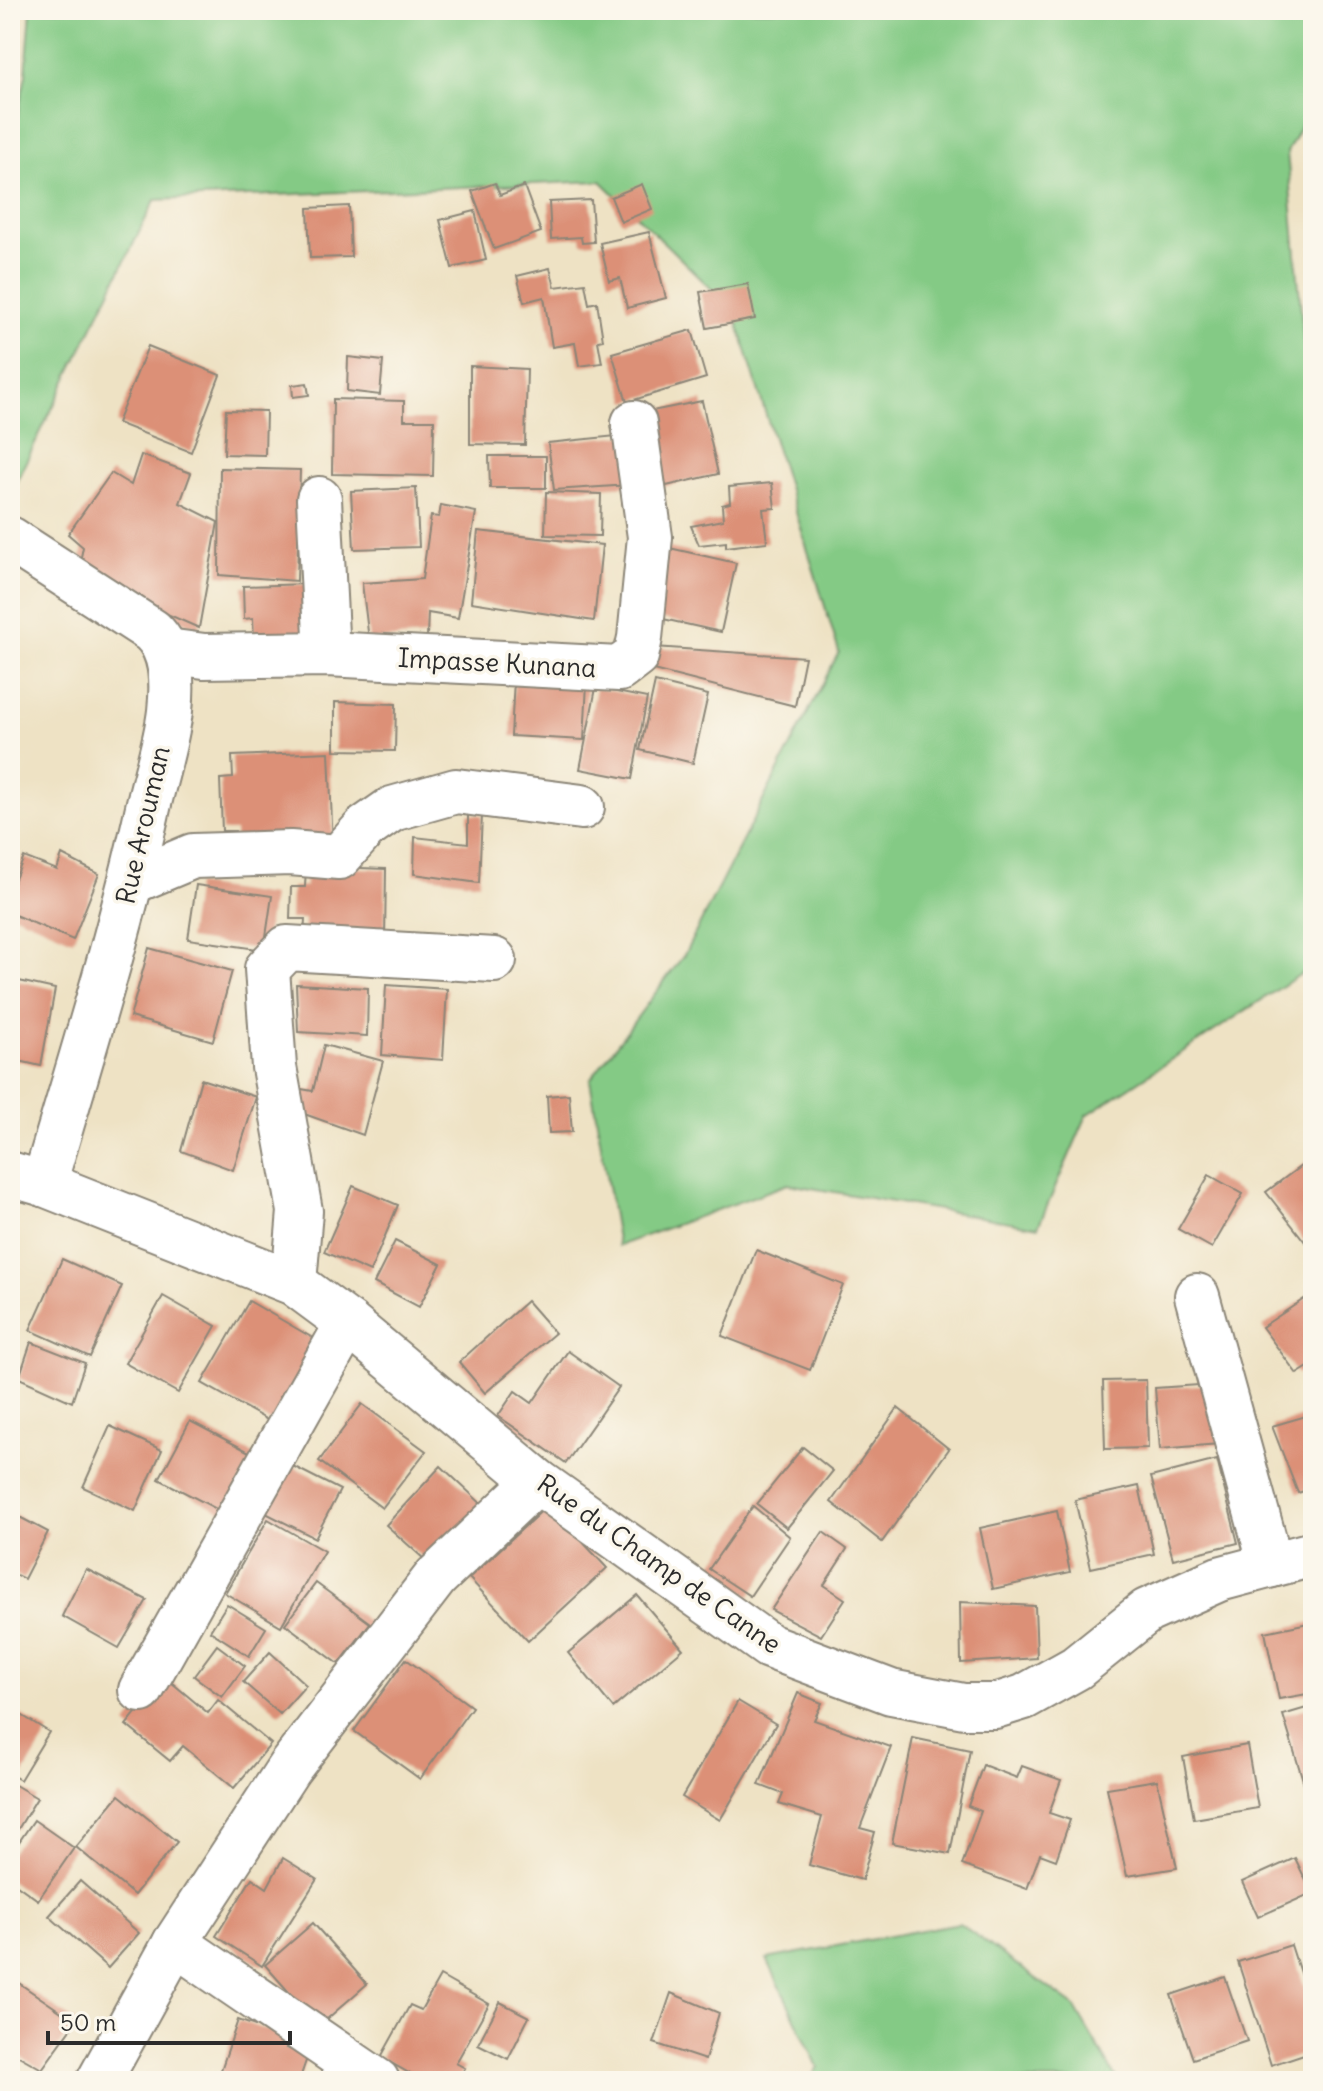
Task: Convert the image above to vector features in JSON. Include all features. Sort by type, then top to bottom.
[{"type":"street","name":"Impasse Kunana","points":[[167,651],[204,656],[327,654],[619,669],[636,656],[650,537],[634,423]]},
{"type":"street","points":[[319,499],[327,654]]},
{"type":"street","points":[[10,539],[152,631],[167,651]]},
{"type":"street","name":"Rue Arouman","points":[[27,1179],[131,882],[170,711],[167,651]]},
{"type":"street","points":[[131,882],[193,856],[290,853],[339,857],[365,828],[392,809],[456,791],[582,807]]},
{"type":"street","points":[[294,1283],[300,1211],[274,1067],[267,969],[287,948],[494,960]]},
{"type":"street","name":"Rue du Champ de Canne","points":[[27,1179],[294,1283],[348,1323],[537,1481],[769,1646],[891,1692],[964,1706],[995,1706],[1024,1697],[1076,1668],[1147,1611],[1219,1579],[1313,1554]]},
{"type":"street","points":[[1197,1296],[1271,1565]]},
{"type":"street","points":[[141,1690],[348,1323]]},
{"type":"street","points":[[99,2081],[175,1943],[289,1768],[436,1577],[537,1481]]},
{"type":"street","points":[[175,1943],[377,2081]]},
{"type":"green space","points":[[31,10],[1313,10],[1313,103],[1287,152],[1308,391],[1313,394],[1313,966],[1087,1115],[1038,1227],[788,1184],[618,1246],[590,1080],[684,955],[839,652],[734,311],[601,181],[155,200],[15,484],[10,481],[10,150],[26,75]]},
{"type":"green space","points":[[959,1923],[1074,2006],[1118,2081],[808,2081],[818,2067],[767,1959]]},
{"type":"building","points":[[495,183],[500,195],[524,186],[541,232],[494,249],[472,191]]},
{"type":"building","points":[[642,184],[652,209],[621,222],[611,197]]},
{"type":"building","points":[[591,200],[594,242],[582,243],[581,237],[551,239],[549,202]]},
{"type":"building","points":[[349,206],[351,257],[310,258],[308,208]]},
{"type":"building","points":[[475,211],[486,260],[452,268],[440,220]]},
{"type":"building","points":[[649,232],[666,298],[627,308],[620,278],[609,281],[600,243]]},
{"type":"building","points":[[550,268],[555,287],[585,283],[589,304],[597,302],[603,340],[598,341],[602,363],[579,366],[575,343],[552,347],[544,297],[524,302],[517,276]]},
{"type":"building","points":[[748,284],[755,319],[707,328],[700,292]]},
{"type":"building","points":[[692,330],[706,378],[627,402],[612,353]]},
{"type":"building","points":[[148,346],[220,375],[191,452],[117,423]]},
{"type":"building","points":[[348,357],[383,361],[380,395],[347,391]]},
{"type":"building","points":[[470,366],[527,369],[525,445],[470,444]]},
{"type":"building","points":[[307,383],[309,395],[293,397],[292,385]]},
{"type":"building","points":[[333,399],[404,401],[404,420],[434,420],[433,476],[332,474]]},
{"type":"building","points":[[702,401],[718,474],[662,487],[647,412]]},
{"type":"building","points":[[226,410],[266,411],[265,455],[224,454]]},
{"type":"building","points":[[626,435],[630,485],[554,490],[548,443]]},
{"type":"building","points":[[141,455],[191,473],[180,503],[218,522],[199,628],[142,603],[81,557],[83,547],[68,534],[111,473],[131,485]]},
{"type":"building","points":[[489,456],[546,456],[546,488],[490,488]]},
{"type":"building","points":[[220,468],[300,470],[297,581],[219,575]]},
{"type":"building","points":[[772,483],[775,508],[763,509],[767,542],[726,547],[726,542],[699,545],[691,526],[723,520],[722,505],[730,503],[729,487]]},
{"type":"building","points":[[416,488],[419,547],[354,549],[351,491]]},
{"type":"building","points":[[546,492],[601,494],[600,536],[545,535]]},
{"type":"building","points":[[441,505],[476,512],[458,618],[428,613],[427,636],[369,640],[362,583],[422,579],[431,516],[439,517]]},
{"type":"building","points":[[478,531],[602,545],[594,621],[471,602]]},
{"type":"building","points":[[665,547],[736,563],[721,632],[650,616]]},
{"type":"building","points":[[307,584],[309,636],[254,638],[253,618],[244,619],[243,586]]},
{"type":"building","points":[[654,647],[805,657],[795,706],[653,670]]},
{"type":"building","points":[[514,679],[587,683],[584,740],[511,736]]},
{"type":"building","points":[[655,682],[708,695],[693,763],[640,750]]},
{"type":"building","points":[[596,688],[647,698],[632,779],[580,769]]},
{"type":"building","points":[[335,702],[396,704],[395,751],[335,750]]},
{"type":"building","points":[[329,752],[333,847],[236,850],[235,831],[222,831],[220,779],[233,778],[232,756]]},
{"type":"building","points":[[468,814],[482,815],[479,883],[414,874],[415,837],[468,843]]},
{"type":"building","points":[[62,855],[99,874],[73,940],[10,913],[10,891],[24,857],[57,870]]},
{"type":"building","points":[[306,866],[386,869],[385,941],[304,939],[305,919],[290,919],[291,887],[305,887]]},
{"type":"building","points":[[196,885],[272,896],[264,950],[188,939]]},
{"type":"building","points":[[149,948],[232,971],[213,1041],[130,1017]]},
{"type":"building","points":[[10,979],[55,989],[41,1066],[10,1059]]},
{"type":"building","points":[[296,984],[368,988],[367,1036],[298,1032]]},
{"type":"building","points":[[386,985],[447,989],[443,1060],[382,1055]]},
{"type":"building","points":[[324,1045],[383,1061],[363,1135],[296,1111],[301,1089],[313,1091]]},
{"type":"building","points":[[201,1079],[256,1097],[233,1170],[181,1151]]},
{"type":"building","points":[[569,1094],[572,1132],[549,1133],[547,1096]]},
{"type":"building","points":[[1313,1157],[1313,1252],[1266,1192]]},
{"type":"building","points":[[1209,1175],[1243,1194],[1212,1248],[1178,1229]]},
{"type":"building","points":[[353,1186],[398,1205],[370,1272],[324,1252]]},
{"type":"building","points":[[395,1241],[441,1264],[419,1307],[374,1283]]},
{"type":"building","points":[[756,1250],[843,1285],[810,1370],[722,1336]]},
{"type":"building","points":[[62,1259],[122,1286],[90,1357],[30,1330]]},
{"type":"building","points":[[1313,1293],[1313,1364],[1297,1374],[1262,1327]]},
{"type":"building","points":[[163,1296],[216,1326],[178,1393],[125,1363]]},
{"type":"building","points":[[249,1301],[325,1345],[278,1426],[202,1383]]},
{"type":"building","points":[[527,1301],[555,1333],[485,1393],[459,1362]]},
{"type":"building","points":[[31,1342],[85,1363],[72,1402],[19,1378]]},
{"type":"building","points":[[568,1351],[619,1387],[566,1463],[498,1416],[515,1391],[532,1403]]},
{"type":"building","points":[[1146,1380],[1148,1448],[1105,1449],[1103,1381]]},
{"type":"building","points":[[1214,1384],[1219,1444],[1160,1449],[1155,1388]]},
{"type":"building","points":[[362,1404],[426,1451],[382,1508],[319,1461]]},
{"type":"building","points":[[898,1408],[949,1449],[882,1542],[831,1502]]},
{"type":"building","points":[[1313,1414],[1313,1488],[1298,1493],[1272,1426]]},
{"type":"building","points":[[190,1421],[255,1455],[224,1513],[159,1479]]},
{"type":"building","points":[[110,1426],[162,1450],[135,1511],[83,1487]]},
{"type":"building","points":[[803,1447],[833,1471],[787,1528],[757,1504]]},
{"type":"building","points":[[273,1456],[340,1490],[315,1538],[248,1504]]},
{"type":"building","points":[[1217,1460],[1238,1543],[1173,1559],[1151,1477]]},
{"type":"building","points":[[441,1466],[488,1510],[433,1567],[386,1525]]},
{"type":"building","points":[[1139,1486],[1154,1554],[1091,1568],[1075,1500]]},
{"type":"building","points":[[548,1505],[607,1568],[528,1641],[469,1578]]},
{"type":"building","points":[[753,1506],[790,1537],[750,1596],[709,1569]]},
{"type":"building","points":[[1057,1511],[1070,1572],[993,1589],[980,1528]]},
{"type":"building","points":[[10,1512],[48,1532],[24,1579],[10,1572]]},
{"type":"building","points":[[268,1519],[324,1551],[281,1626],[225,1593]]},
{"type":"building","points":[[823,1532],[847,1549],[824,1585],[845,1599],[821,1636],[771,1610]]},
{"type":"building","points":[[86,1569],[147,1600],[119,1648],[62,1616]]},
{"type":"building","points":[[316,1583],[370,1623],[339,1664],[285,1624]]},
{"type":"building","points":[[637,1595],[683,1649],[613,1708],[568,1653]]},
{"type":"building","points":[[960,1602],[1035,1606],[1037,1658],[961,1663]]},
{"type":"building","points":[[227,1604],[266,1628],[249,1656],[210,1631]]},
{"type":"building","points":[[1313,1622],[1313,1693],[1279,1699],[1265,1632]]},
{"type":"building","points":[[217,1645],[245,1666],[222,1697],[194,1676]]},
{"type":"building","points":[[270,1652],[306,1685],[280,1714],[243,1682]]},
{"type":"building","points":[[406,1659],[472,1707],[420,1779],[354,1731]]},
{"type":"building","points":[[165,1677],[208,1713],[218,1700],[271,1744],[234,1788],[183,1746],[170,1761],[126,1725]]},
{"type":"building","points":[[798,1693],[822,1703],[814,1720],[891,1747],[860,1828],[875,1832],[862,1880],[809,1865],[822,1817],[779,1804],[783,1794],[759,1785]]},
{"type":"building","points":[[738,1701],[776,1724],[720,1820],[682,1797]]},
{"type":"building","points":[[1313,1706],[1313,1788],[1306,1790],[1283,1715]]},
{"type":"building","points":[[10,1708],[49,1732],[20,1780],[10,1774]]},
{"type":"building","points":[[913,1738],[970,1750],[950,1854],[892,1843]]},
{"type":"building","points":[[1247,1745],[1258,1808],[1194,1819],[1183,1757]]},
{"type":"building","points":[[983,1765],[1017,1778],[1022,1766],[1061,1780],[1049,1813],[1070,1820],[1056,1860],[1040,1854],[1027,1889],[962,1865],[981,1811],[968,1806]]},
{"type":"building","points":[[1157,1780],[1177,1868],[1127,1876],[1107,1788]]},
{"type":"building","points":[[10,1782],[37,1798],[18,1829],[10,1824]]},
{"type":"building","points":[[119,1795],[177,1842],[134,1895],[76,1847]]},
{"type":"building","points":[[34,1820],[74,1848],[38,1900],[10,1880],[10,1855]]},
{"type":"building","points":[[283,1858],[317,1879],[262,1966],[216,1936],[252,1878],[267,1888]]},
{"type":"building","points":[[1295,1858],[1312,1893],[1258,1917],[1242,1882]]},
{"type":"building","points":[[80,1881],[139,1933],[108,1968],[49,1916]]},
{"type":"building","points":[[313,1923],[367,1984],[319,2026],[265,1965]]},
{"type":"building","points":[[1291,1945],[1313,2013],[1313,2051],[1271,2065],[1238,1962]]},
{"type":"building","points":[[440,1976],[489,2004],[456,2063],[465,2068],[457,2081],[423,2081],[381,2057],[410,2005],[421,2010]]},
{"type":"building","points":[[10,1977],[76,2022],[42,2069],[10,2051]]},
{"type":"building","points":[[1225,1977],[1247,2041],[1193,2059],[1171,1995]]},
{"type":"building","points":[[671,1993],[719,2013],[705,2060],[654,2043]]},
{"type":"building","points":[[500,2002],[529,2017],[508,2059],[478,2044]]},
{"type":"building","points":[[238,2020],[289,2038],[286,2048],[308,2055],[299,2081],[244,2081],[220,2073]]}]
